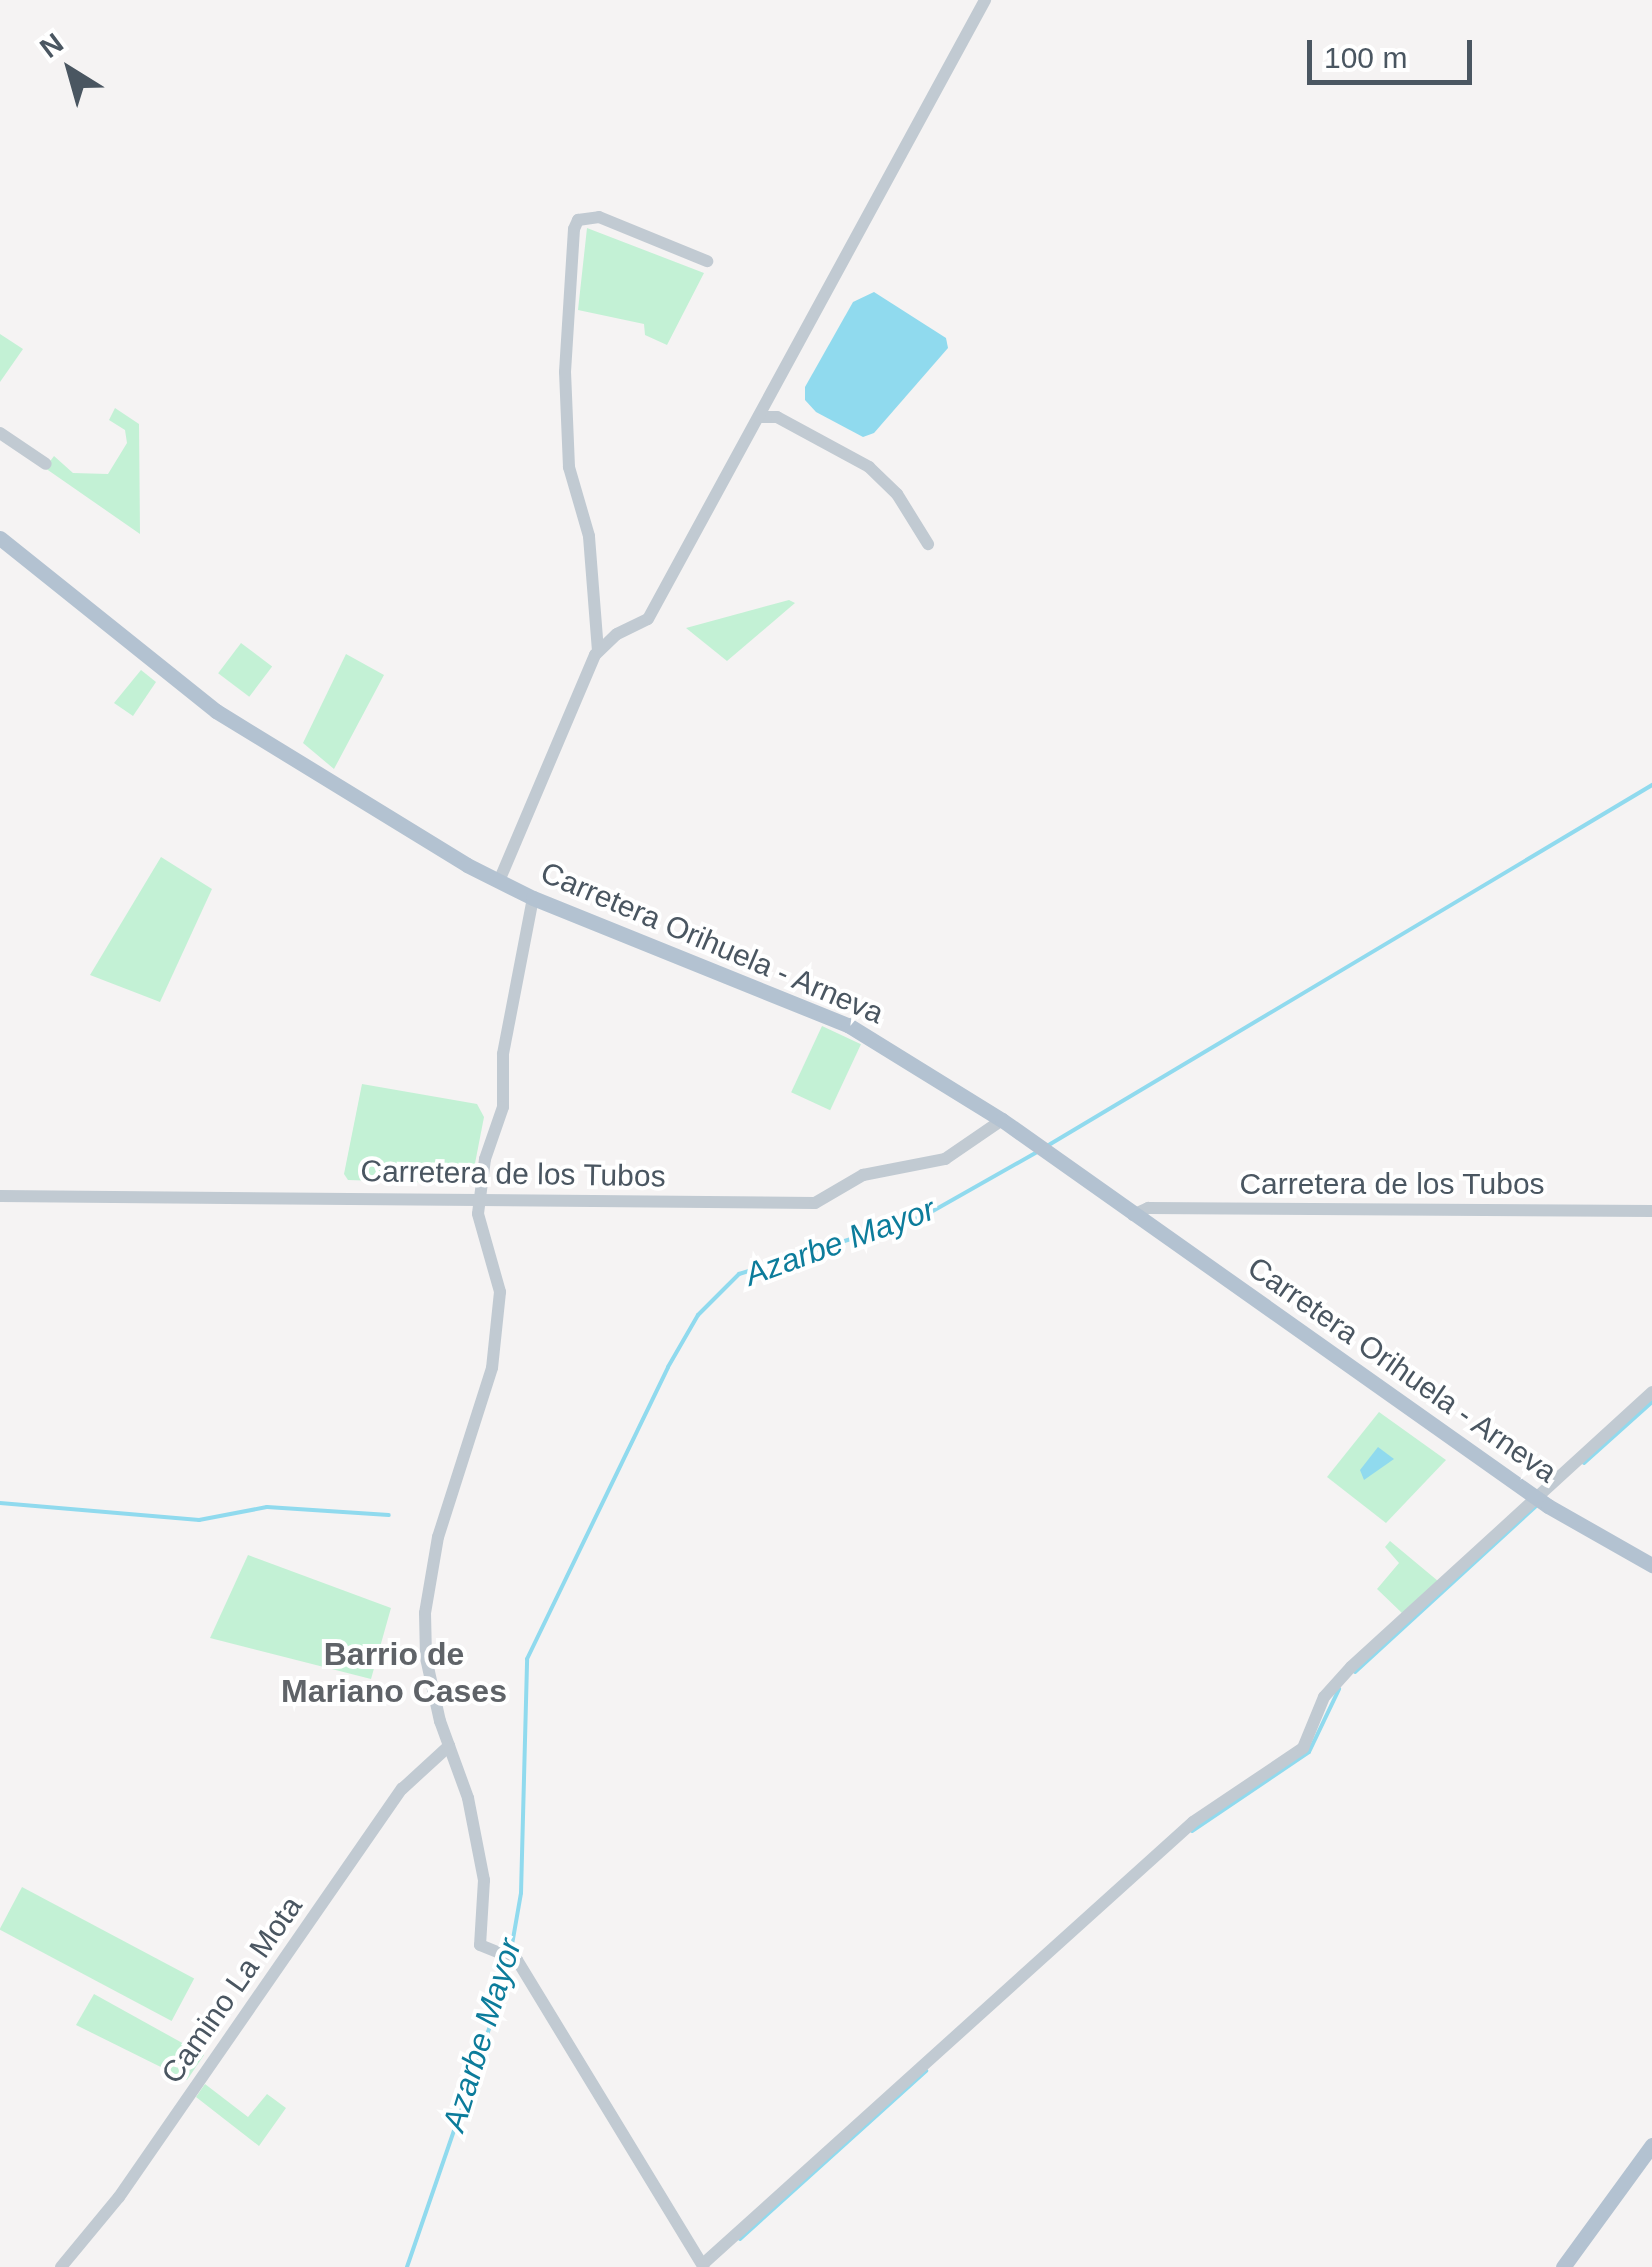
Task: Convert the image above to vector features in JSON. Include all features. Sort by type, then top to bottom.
[{"type":"main road","name":"Carretera Orihuela - Arneva","points":[[0,538],[216,711],[500,881],[533,898],[848,1025],[1002,1120],[1540,1500],[1652,1566]]},
{"type":"main road","points":[[1562,2267],[1652,2145]]},
{"type":"street","points":[[598,652],[648,619],[985,0]]},
{"type":"street","points":[[500,881],[598,652],[589,536],[569,467],[565,372],[574,228],[578,220],[599,217],[707,261]]},
{"type":"street","points":[[760,416],[777,417],[869,467],[897,494],[928,544]]},
{"type":"street","points":[[0,433],[46,464]]},
{"type":"street","points":[[533,898],[503,1054],[503,1107],[480,1198],[481,1230],[500,1292],[492,1368],[450,1490],[425,1613],[426,1658],[448,1746],[468,1798],[484,1880],[477,1935],[487,1951],[518,1960],[704,2266],[1193,1822],[1294,1756],[1310,1739],[1324,1697],[1351,1667],[1540,1500],[1652,1392]]},
{"type":"street","name":"Carretera de los Tubos","points":[[0,1196],[815,1203],[863,1175],[945,1158],[1002,1120]]},
{"type":"street","name":"Carretera de los Tubos","points":[[1133,1215],[1148,1208],[1652,1210]]},
{"type":"street","name":"Camino La Mota","points":[[61,2267],[119,2197],[402,1789],[448,1746]]},
{"type":"green space","points":[[587,228],[704,273],[667,345],[645,335],[644,324],[578,310]]},
{"type":"green space","points":[[0,334],[23,349],[0,382]]},
{"type":"green space","points":[[115,408],[139,424],[140,534],[45,468],[54,456],[73,473],[108,474],[127,443],[125,430],[109,420]]},
{"type":"green space","points":[[789,600],[795,603],[727,661],[686,628]]},
{"type":"green space","points":[[241,643],[272,666],[249,697],[218,673]]},
{"type":"green space","points":[[346,654],[384,675],[334,769],[303,743]]},
{"type":"green space","points":[[141,670],[156,682],[133,716],[114,703]]},
{"type":"green space","points":[[161,857],[212,889],[160,1002],[90,975]]},
{"type":"green space","points":[[822,1026],[861,1044],[830,1110],[791,1092]]},
{"type":"green space","points":[[362,1084],[477,1104],[484,1117],[471,1184],[348,1180],[344,1174]]},
{"type":"green space","points":[[1379,1412],[1446,1460],[1386,1523],[1327,1477]]},
{"type":"green space","points":[[1390,1541],[1438,1581],[1403,1614],[1377,1589],[1399,1563],[1385,1547]]},
{"type":"green space","points":[[248,1555],[391,1608],[371,1679],[210,1638]]},
{"type":"green space","points":[[22,1887],[194,1979],[172,2021],[0,1930]]},
{"type":"green space","points":[[94,1994],[204,2055],[187,2080],[76,2025]]},
{"type":"green space","points":[[205,2084],[248,2117],[267,2094],[286,2108],[259,2146],[196,2097]]},
{"type":"water","points":[[874,292],[946,338],[948,348],[874,433],[863,437],[816,412],[805,400],[805,387],[853,302]]},
{"type":"water","points":[[1378,1447],[1394,1459],[1364,1480],[1360,1470]]},
{"type":"waterway","name":"Azarbe Mayor","points":[[1047,1146],[1652,785]]},
{"type":"waterway","name":"Azarbe Mayor","points":[[407,2267],[506,1979],[521,1893],[527,1659],[668,1367],[698,1315],[739,1274],[924,1216],[1039,1151]]},
{"type":"waterway","points":[[1584,1463],[1652,1402]]},
{"type":"waterway","points":[[0,1503],[199,1520],[267,1507],[389,1515]]},
{"type":"waterway","points":[[1355,1672],[1536,1506]]},
{"type":"waterway","points":[[1192,1831],[1309,1752],[1339,1689]]},
{"type":"waterway","points":[[740,2239],[926,2071]]},
{"type":"district","name":"Barrio de Mariano Cases","points":[[394,1674]]}]
